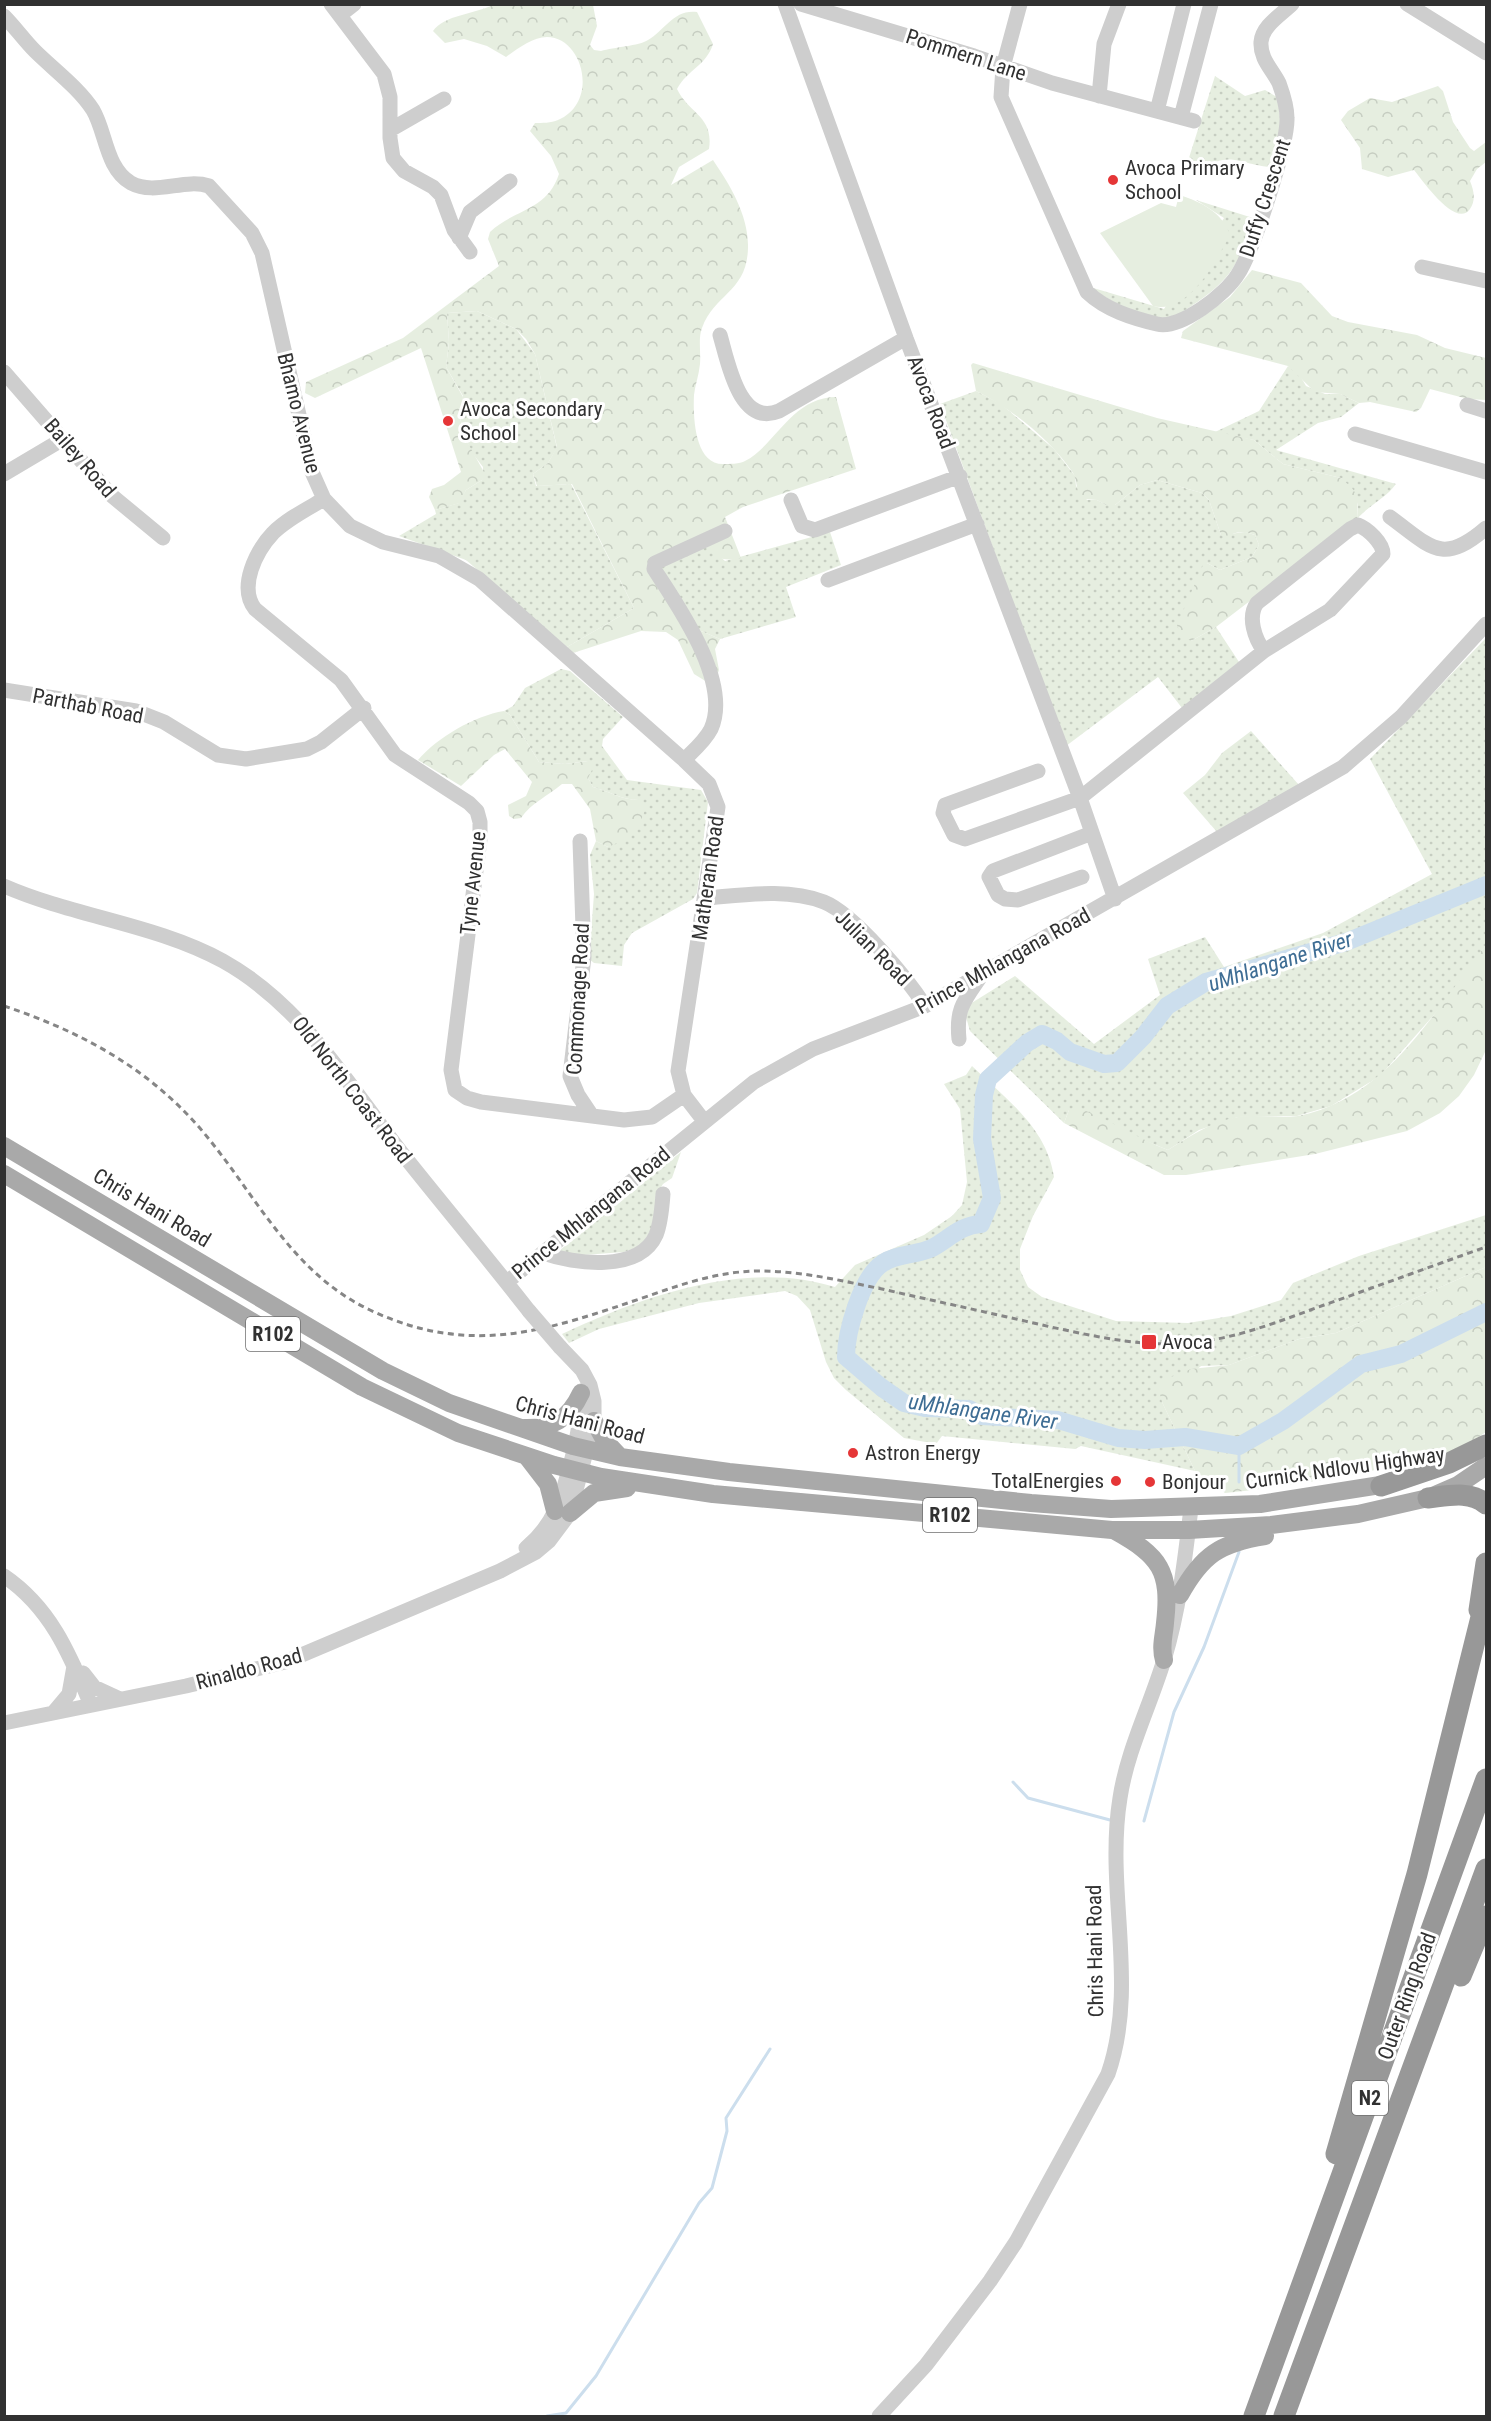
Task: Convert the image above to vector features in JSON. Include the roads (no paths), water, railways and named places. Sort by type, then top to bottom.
[{"type":"highway","points":[[1381,1486],[1449,1463],[1486,1445]]},
{"type":"highway","points":[[1428,1498],[1462,1495],[1474,1497],[1486,1504]]},
{"type":"highway","points":[[1475,1647],[1486,1563]]},
{"type":"highway","points":[[1319,2240],[1334,2163],[1417,1874],[1486,1597]]},
{"type":"highway","name":"Outer Ring Road","points":[[1254,2416],[1486,1779]]},
{"type":"highway","name":"Outer Ring Road","points":[[1284,2416],[1486,1869]]},
{"type":"highway","points":[[1320,2320],[1486,1916]]},
{"type":"main road","name":"Chris Hani Road","points":[[4,1146],[383,1371],[449,1403],[513,1427],[580,1448],[620,1457],[729,1472],[1031,1503],[1111,1509],[1191,1508]]},
{"type":"main road","name":"R102","points":[[4,1174],[362,1387],[458,1433],[574,1471],[713,1494],[1112,1530],[1188,1530]]},
{"type":"main road","points":[[513,1427],[532,1428],[555,1424],[573,1409],[581,1393]]},
{"type":"main road","points":[[594,1421],[604,1439],[620,1457]]},
{"type":"main road","points":[[525,1456],[548,1484],[562,1512],[605,1490],[659,1486]]},
{"type":"main road","name":"Curnick Ndlovu Highway","points":[[1188,1530],[1313,1521],[1428,1498],[1478,1478],[1486,1466]]},
{"type":"main road","name":"Curnick Ndlovu Highway","points":[[1191,1508],[1260,1504],[1433,1476],[1478,1478]]},
{"type":"main road","points":[[1180,1595],[1196,1569],[1218,1549],[1243,1539],[1278,1534],[1313,1521]]},
{"type":"main road","points":[[1112,1530],[1148,1553],[1159,1563],[1166,1578],[1168,1594],[1161,1647],[1164,1660]]},
{"type":"street","points":[[354,4],[336,10],[384,74],[390,97],[393,158],[404,171],[433,187],[441,195],[459,238],[470,252]]},
{"type":"street","name":"Avoca Road","points":[[785,4],[906,338],[1080,798],[1115,899]]},
{"type":"street","name":"Pommern Lane","points":[[801,4],[1099,96],[1188,119],[1199,49]]},
{"type":"street","name":"Duffy Crescent","points":[[1020,4],[1003,67],[1000,88],[1002,105],[1087,292],[1110,309],[1147,322],[1171,325],[1180,322],[1228,286],[1249,255],[1287,127],[1285,100],[1261,52],[1262,36],[1270,23],[1292,4]]},
{"type":"street","points":[[1099,96],[1104,44],[1119,4]]},
{"type":"street","points":[[1157,111],[1184,4]]},
{"type":"street","points":[[1174,43],[1199,49],[1211,4]]},
{"type":"street","points":[[1407,4],[1486,53]]},
{"type":"street","name":"Bhamo Avenue","points":[[4,16],[26,42],[87,102],[111,156],[123,176],[132,183],[153,188],[200,183],[208,186],[252,232],[262,253],[312,472],[324,499],[350,526],[364,535],[439,556],[479,579],[684,760]]},
{"type":"street","points":[[390,130],[444,99]]},
{"type":"street","points":[[459,238],[470,212],[510,181]]},
{"type":"street","points":[[1422,267],[1486,281]]},
{"type":"street","points":[[720,335],[745,402],[754,410],[766,414],[779,411],[906,338]]},
{"type":"street","name":"Bailey Road","points":[[4,372],[111,495],[163,538]]},
{"type":"street","points":[[1467,405],[1486,411]]},
{"type":"street","points":[[1355,434],[1486,472]]},
{"type":"street","points":[[4,474],[63,439]]},
{"type":"street","points":[[791,500],[802,526],[815,530],[960,476]]},
{"type":"street","name":"Tyne Avenue","points":[[324,499],[273,533],[250,575],[247,594],[255,609],[341,680],[364,708],[395,754],[469,803],[477,811],[480,822],[451,1070],[455,1090],[467,1098],[481,1102],[641,1120],[664,1110],[684,1095]]},
{"type":"street","points":[[1390,517],[1433,547],[1445,550],[1463,546],[1486,528]]},
{"type":"street","points":[[828,580],[977,524]]},
{"type":"street","points":[[1038,771],[945,805],[943,813],[954,835],[965,839],[1080,798],[1264,651],[1330,610],[1382,557],[1383,549],[1368,531],[1358,525],[1350,529],[1257,603],[1253,611],[1254,632],[1264,651]]},
{"type":"street","points":[[684,760],[707,736],[714,720],[710,670],[682,612],[654,569],[655,563],[725,531]]},
{"type":"street","name":"Prince Mhlangana Road","points":[[507,1282],[754,1082],[803,1054],[925,1006],[1343,767],[1401,717],[1486,624]]},
{"type":"street","name":"Parthab Road","points":[[4,690],[136,711],[164,722],[218,755],[246,759],[307,749],[327,738],[364,708]]},
{"type":"street","name":"Matheran Road","points":[[684,760],[709,784],[718,807],[678,1071],[684,1095],[704,1121]]},
{"type":"street","points":[[1082,877],[1014,901],[998,895],[989,877],[993,870],[1092,833]]},
{"type":"street","name":"Commonage Road","points":[[580,841],[584,957],[570,1076],[578,1095],[592,1116]]},
{"type":"street","name":"Old North Coast Road","points":[[4,886],[37,900],[189,945],[223,961],[257,982],[296,1016],[319,1042],[401,1151],[529,1311],[582,1370],[590,1385],[594,1401],[594,1421],[580,1448]]},
{"type":"street","name":"Julian Road","points":[[705,898],[778,894],[812,899],[832,906],[906,978],[925,1006]]},
{"type":"street","points":[[959,1039],[957,1018],[961,1006],[981,976]]},
{"type":"street","points":[[543,1253],[575,1262],[609,1261],[635,1256],[649,1246],[656,1234],[663,1194]]},
{"type":"street","name":"Old North Coast Road","points":[[564,1352],[581,1393],[580,1448]]},
{"type":"street","name":"Rinaldo Road","points":[[4,1723],[285,1662],[332,1644],[481,1578],[532,1543],[562,1512],[580,1448]]},
{"type":"street","name":"Chris Hani Road","points":[[879,2416],[926,2365],[990,2281],[1016,2242],[1108,2074],[1117,2049],[1121,2005],[1121,1957],[1116,1913],[1120,1797],[1143,1717],[1164,1660],[1180,1595],[1191,1508]]},
{"type":"street","points":[[4,1576],[43,1610],[71,1658],[91,1705]]},
{"type":"street","points":[[71,1658],[94,1687],[120,1699]]},
{"type":"street","points":[[53,1713],[69,1694],[71,1658]]},
{"type":"waterway","name":"uMhlangane River","points":[[1486,885],[1346,942],[1206,982],[1167,1006],[1143,1037],[1117,1063],[1104,1064],[1070,1052],[1057,1041],[1042,1034],[1027,1043],[988,1079],[984,1095],[982,1139],[992,1198],[981,1224],[967,1227],[932,1248],[888,1260],[875,1270],[856,1306],[846,1357],[904,1403],[925,1408],[969,1409],[982,1416],[1058,1420],[1118,1438],[1145,1440],[1185,1437],[1239,1446],[1283,1421],[1361,1364],[1401,1354],[1486,1312]]},
{"type":"waterway","points":[[1239,1446],[1239,1482]]},
{"type":"waterway","points":[[1144,1821],[1174,1712],[1204,1647],[1239,1552]]},
{"type":"waterway","points":[[1013,1782],[1028,1798],[1110,1820]]},
{"type":"waterway","points":[[547,2416],[566,2413],[596,2376],[699,2203],[712,2188],[727,2131],[726,2118],[770,2049]]},
{"type":"railway","points":[[4,1006],[84,1039],[133,1068],[156,1085],[198,1126],[295,1252],[342,1294],[370,1310],[407,1325],[443,1333],[477,1336],[510,1334],[543,1328],[703,1279],[731,1273],[760,1271],[837,1280],[1103,1338],[1154,1344],[1189,1343],[1224,1338],[1258,1328],[1486,1247]]},
{"type":"place","name":"Avoca Primary School","points":[[1113,180]]},
{"type":"place","name":"Avoca Secondary School","points":[[448,421]]},
{"type":"place","name":"Avoca","points":[[1149,1342]]},
{"type":"place","name":"Astron Energy","points":[[853,1453]]},
{"type":"place","name":"TotalEnergies","points":[[1116,1481]]},
{"type":"place","name":"Bonjour","points":[[1150,1482]]}]
